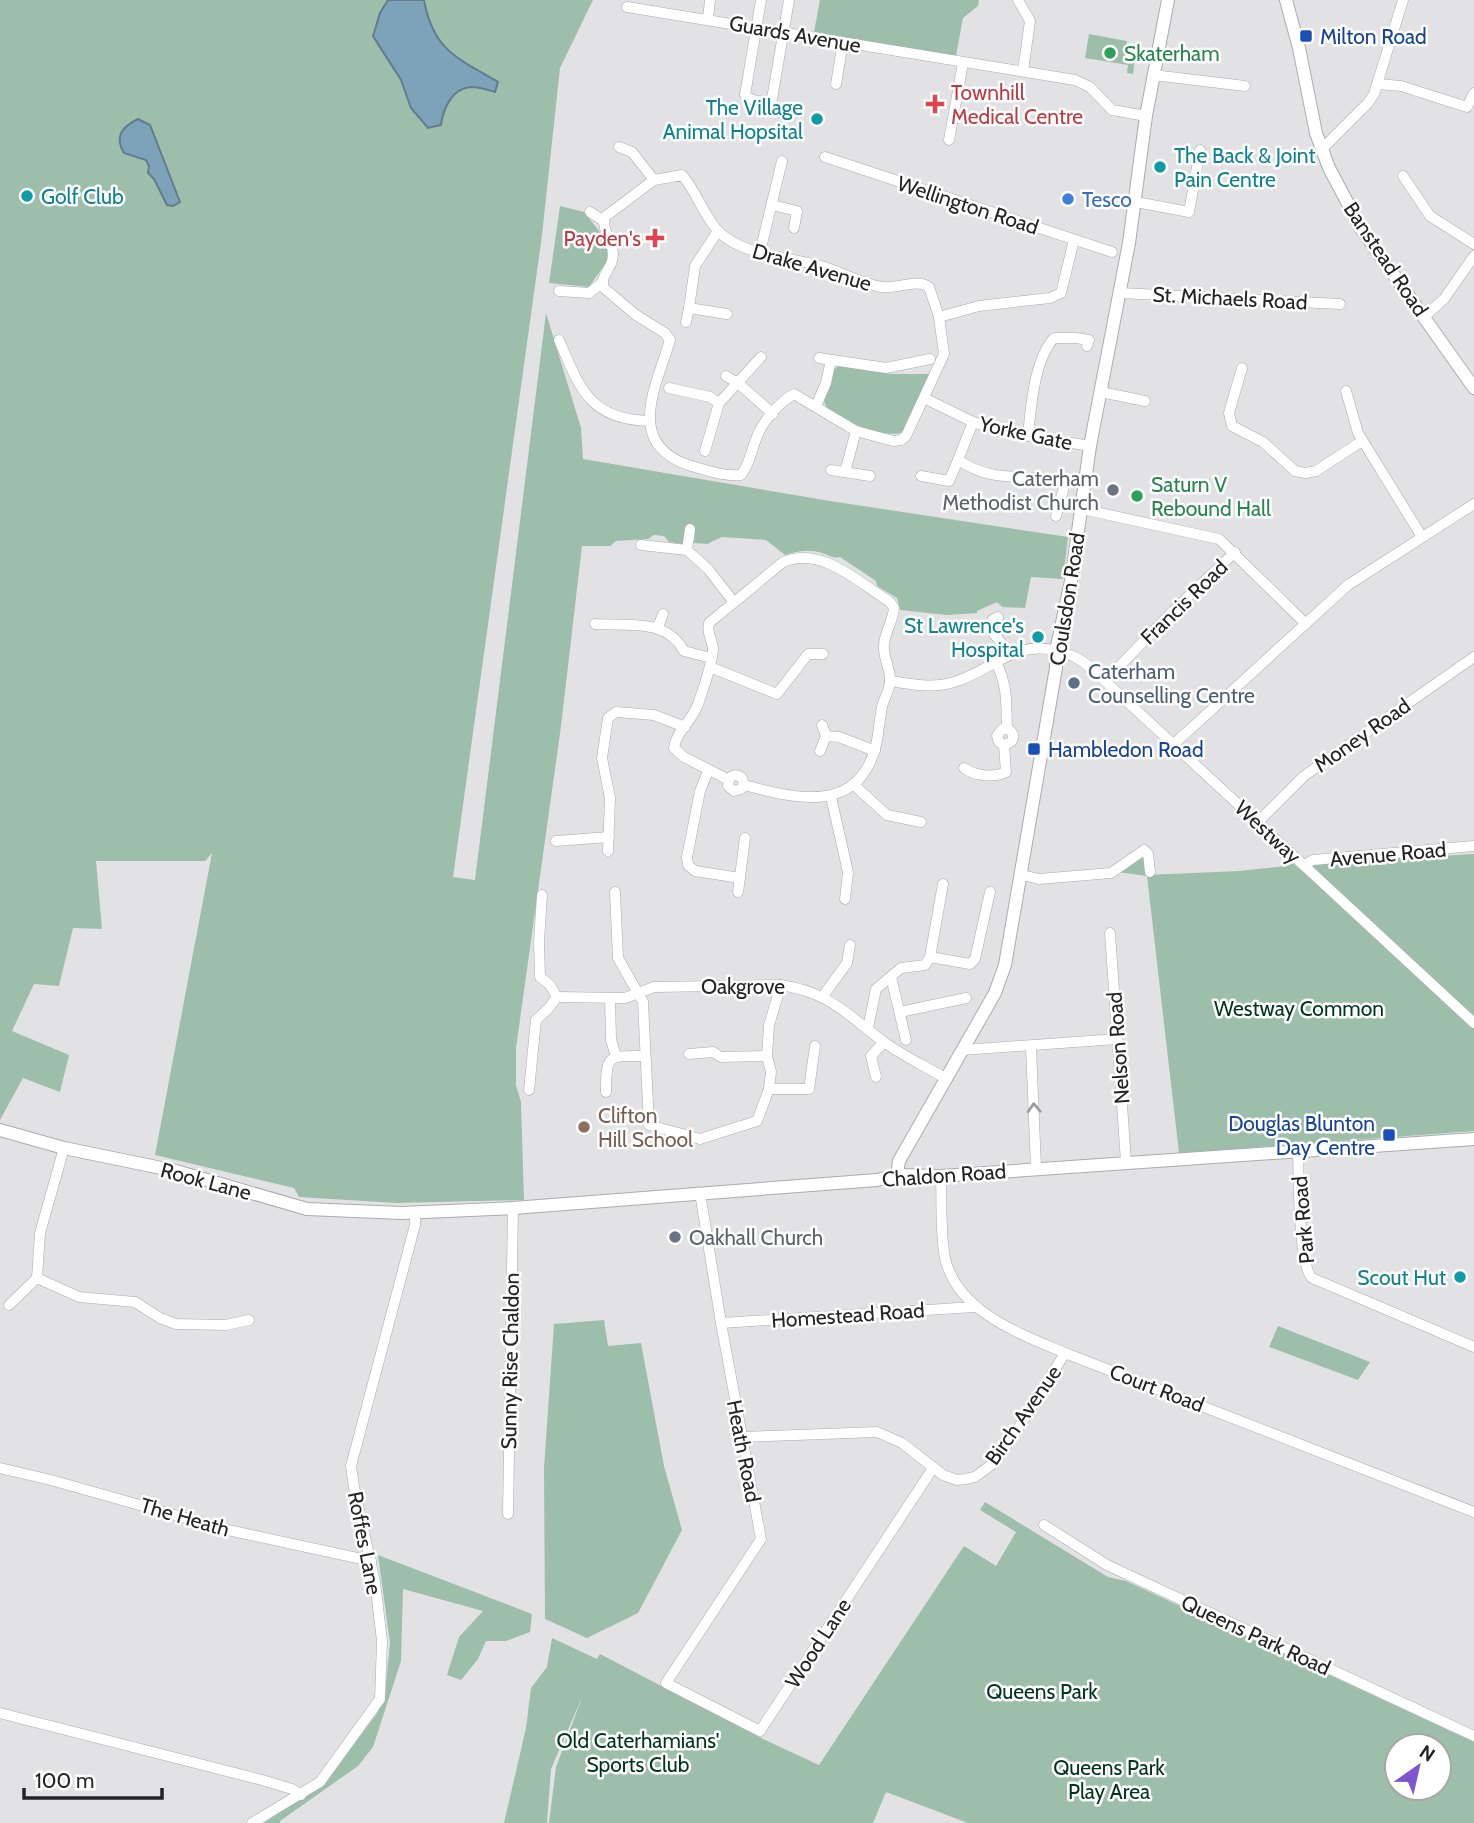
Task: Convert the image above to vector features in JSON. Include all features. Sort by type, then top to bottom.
[{"type":"main road","name":"Coulsdon Road","points":[[897,1175],[899,1161],[1001,981],[1022,875],[1056,667],[1056,651],[1071,581],[1090,446],[1136,202],[1146,116],[1168,0]]},
{"type":"main road","name":"Banstead Road","points":[[1286,0],[1300,48],[1316,133],[1329,168],[1362,230],[1474,388]]},
{"type":"main road","name":"Rook Lane","points":[[0,1130],[64,1149],[176,1171],[307,1209],[415,1212]]},
{"type":"main road","name":"Chaldon Road","points":[[415,1212],[513,1208],[877,1180],[897,1175],[941,1176],[1474,1139]]},
{"type":"street","points":[[708,19],[710,0]]},
{"type":"street","points":[[761,0],[746,95],[767,102],[772,99],[789,0]]},
{"type":"street","points":[[1018,0],[1030,21],[1023,71]]},
{"type":"street","points":[[1322,149],[1368,103],[1378,84],[1403,0]]},
{"type":"street","name":"Guards Avenue","points":[[627,7],[1075,80],[1090,87],[1112,110],[1146,116]]},
{"type":"street","points":[[836,84],[843,42]]},
{"type":"street","points":[[949,140],[963,63]]},
{"type":"street","points":[[1153,75],[1245,86]]},
{"type":"street","points":[[1378,84],[1401,86],[1467,107],[1474,93]]},
{"type":"street","points":[[559,291],[589,293],[602,283],[613,260],[611,239],[603,226],[606,216],[654,180],[632,152],[619,147]]},
{"type":"street","points":[[1136,202],[1189,212],[1200,150]]},
{"type":"street","name":"Wellington Road","points":[[825,157],[1112,252]]},
{"type":"street","points":[[760,252],[782,161]]},
{"type":"street","name":"Drake Avenue","points":[[654,180],[682,175],[691,185],[718,231],[732,243],[746,249],[819,266],[869,284],[885,287],[924,283],[929,287],[939,317],[944,354],[906,436],[893,441],[856,431]]},
{"type":"street","points":[[1403,176],[1420,205],[1430,216],[1474,244]]},
{"type":"street","points":[[772,205],[797,211],[794,228]]},
{"type":"street","points":[[590,212],[604,221]]},
{"type":"street","points":[[686,322],[695,266],[718,231]]},
{"type":"street","points":[[939,317],[979,306],[1050,298],[1061,293],[1074,240]]},
{"type":"street","points":[[1424,317],[1444,299],[1474,256]]},
{"type":"street","points":[[602,283],[604,288],[636,315],[669,336],[650,421],[651,435],[660,449],[672,460],[699,469],[741,475],[760,430],[794,394],[856,431],[845,472]]},
{"type":"street","name":"St. Michaels Road","points":[[1120,293],[1340,304]]},
{"type":"street","points":[[689,308],[727,314]]},
{"type":"street","points":[[1028,435],[1033,392],[1047,346],[1054,338],[1076,338],[1089,340],[1087,346]]},
{"type":"street","points":[[559,341],[575,378],[588,398],[625,421],[650,421]]},
{"type":"street","points":[[705,451],[719,402],[761,357]]},
{"type":"street","points":[[819,358],[886,368],[930,359]]},
{"type":"street","points":[[816,406],[826,383],[831,360]]},
{"type":"street","points":[[1242,368],[1228,420],[1232,426],[1263,442],[1296,471],[1317,471],[1362,441]]},
{"type":"street","points":[[726,376],[738,383],[773,414]]},
{"type":"street","points":[[669,388],[710,397],[719,402]]},
{"type":"street","points":[[1346,391],[1362,441],[1422,537]]},
{"type":"street","points":[[1101,392],[1145,401]]},
{"type":"street","name":"Yorke Gate","points":[[924,398],[973,422],[999,430],[1090,446]]},
{"type":"street","points":[[921,476],[949,481],[973,422]]},
{"type":"street","points":[[958,460],[973,470],[994,477],[1059,481],[1064,487],[1056,516]]},
{"type":"street","points":[[831,470],[870,476]]},
{"type":"street","points":[[1174,744],[1348,585],[1474,504]]},
{"type":"street","points":[[1082,509],[1219,539],[1305,623]]},
{"type":"street","points":[[687,550],[690,529]]},
{"type":"street","points":[[641,545],[687,550],[708,569],[733,601]]},
{"type":"street","name":"Francis Road","points":[[1105,681],[1172,611],[1235,552]]},
{"type":"street","points":[[795,557],[806,557],[826,561],[890,602],[894,608],[883,645],[890,681],[882,707],[875,751],[864,773],[846,791],[831,797],[781,794],[744,785],[738,775],[729,780],[708,771],[674,748],[698,707],[711,662],[712,642],[707,632],[709,624],[733,601],[783,562],[795,557]]},
{"type":"street","points":[[658,627],[663,614]]},
{"type":"street","points":[[998,617],[992,620],[990,629],[1010,654]]},
{"type":"street","points":[[595,624],[658,627],[678,641],[684,651],[777,694],[808,654],[823,654]]},
{"type":"street","points":[[890,681],[933,687],[955,682],[1010,654],[1030,647],[1056,651]]},
{"type":"street","name":"Westway","points":[[1056,651],[1073,655],[1083,661],[1474,1023]]},
{"type":"street","name":"Money Road","points":[[1257,823],[1304,776],[1474,657]]},
{"type":"street","points":[[964,768],[971,774],[1000,775],[1006,772],[1004,744],[999,742],[997,736],[999,731],[1007,729],[1008,697],[996,662]]},
{"type":"street","points":[[608,851],[610,798],[602,758],[608,718],[616,712],[654,715],[685,727]]},
{"type":"street","points":[[820,751],[826,736],[822,725]]},
{"type":"street","points":[[826,736],[839,737],[875,751]]},
{"type":"street","points":[[708,771],[699,791],[688,864],[695,871],[740,878]]},
{"type":"street","points":[[854,785],[881,811],[905,824],[921,822]]},
{"type":"street","points":[[831,797],[848,872],[845,899]]},
{"type":"street","points":[[556,841],[609,837]]},
{"type":"street","points":[[738,892],[745,838]]},
{"type":"street","points":[[1022,875],[1039,879],[1111,873],[1145,846],[1150,872]]},
{"type":"street","name":"Avenue Road","points":[[1304,865],[1313,860],[1474,846]]},
{"type":"street","points":[[868,1028],[876,989],[901,968],[925,965],[929,957],[943,884]]},
{"type":"street","points":[[615,892],[618,958],[643,1002],[649,1125],[700,1139],[757,1121],[769,1089],[769,1025],[781,985]]},
{"type":"street","points":[[929,957],[970,964],[975,959],[990,892]]},
{"type":"street","points":[[529,1090],[536,1020],[557,997],[550,985],[540,977],[542,895]]},
{"type":"street","name":"Nelson Road","points":[[1111,933],[1126,1162]]},
{"type":"street","points":[[823,996],[847,962],[850,945]]},
{"type":"street","points":[[891,977],[906,1040]]},
{"type":"street","name":"Oakgrove","points":[[557,997],[625,998],[654,987],[781,985],[802,988],[823,996],[884,1042],[945,1078]]},
{"type":"street","points":[[610,998],[611,1040],[616,1056]]},
{"type":"street","points":[[900,1012],[966,998]]},
{"type":"street","points":[[962,1050],[1117,1039]]},
{"type":"street","points":[[876,1077],[871,1056],[884,1042]]},
{"type":"street","points":[[769,1089],[809,1089],[815,1046]]},
{"type":"street","points":[[1031,1047],[1036,1168]]},
{"type":"street","points":[[688,1054],[713,1052],[720,1057],[767,1056]]},
{"type":"street","points":[[606,1092],[606,1067],[609,1061],[616,1056],[645,1056]]},
{"type":"street","points":[[9,1305],[37,1278],[40,1233],[64,1149]]},
{"type":"street","name":"Park Road","points":[[1298,1152],[1303,1255],[1307,1273],[1312,1278],[1474,1347]]},
{"type":"street","name":"Court Road","points":[[941,1176],[945,1257],[962,1291],[974,1307],[1065,1353],[1474,1512]]},
{"type":"street","name":"Heath Road","points":[[666,1683],[761,1539],[700,1193]]},
{"type":"street","name":"Sunny Rise Chaldon","points":[[508,1514],[513,1208]]},
{"type":"street","name":"Roffes Lane","points":[[252,1823],[320,1782],[380,1699],[382,1641],[371,1561],[351,1466],[415,1225],[415,1212]]},
{"type":"street","points":[[37,1278],[71,1295],[135,1303],[176,1324],[226,1325],[249,1320]]},
{"type":"street","name":"Homestead Road","points":[[721,1323],[974,1307]]},
{"type":"street","name":"Birch Avenue","points":[[742,1437],[877,1432],[902,1443],[943,1475],[957,1479],[975,1476],[995,1462],[1065,1353]]},
{"type":"street","name":"The Heath","points":[[0,1468],[229,1530],[371,1561]]},
{"type":"street","name":"Wood Lane","points":[[666,1683],[760,1731],[933,1468]]},
{"type":"street","name":"Queens Park Road","points":[[1044,1525],[1114,1568],[1474,1736]]},
{"type":"street","points":[[0,1713],[262,1780],[292,1789],[301,1795]]},
{"type":"green space","points":[[0,0],[593,0],[560,68],[542,235],[453,877],[475,880],[546,313],[581,428],[583,459],[830,501],[1068,537],[1063,579],[1031,577],[1025,608],[1002,607],[997,602],[977,613],[947,615],[900,610],[897,598],[840,557],[808,551],[785,555],[766,540],[722,537],[707,544],[694,543],[695,530],[683,544],[669,542],[664,536],[654,535],[648,539],[616,541],[610,546],[582,546],[561,726],[516,1048],[516,1085],[521,1102],[524,1200],[396,1203],[299,1197],[294,1188],[155,1155],[212,853],[205,861],[96,861],[102,929],[73,928],[59,986],[34,984],[12,1031],[69,1055],[60,1092],[23,1078],[0,1120]]},
{"type":"green space","points":[[820,0],[979,0],[978,6],[963,18],[956,56],[814,32]]},
{"type":"green space","name":"Skaterham","points":[[1089,34],[1127,41],[1126,47],[1136,49],[1133,74],[1127,73],[1128,65],[1085,58]]},
{"type":"green space","points":[[560,206],[584,212],[607,241],[608,260],[589,287],[549,283]]},
{"type":"green space","points":[[839,366],[891,374],[929,374],[903,432],[886,433],[862,427],[839,417],[826,406],[825,395],[834,369]]},
{"type":"green space","name":"Westway Common","points":[[1474,854],[1474,1131],[1179,1153],[1147,876],[1118,872],[1141,856],[1144,858],[1147,875],[1239,871],[1286,866],[1291,862],[1303,872],[1314,863]]},
{"type":"green space","points":[[604,1320],[608,1346],[641,1343],[664,1466],[682,1530],[638,1613],[587,1638],[545,1619],[544,1468],[554,1324]]},
{"type":"green space","points":[[1278,1326],[1370,1362],[1358,1380],[1269,1347]]},
{"type":"green space","name":"Queens Park","points":[[985,1502],[1108,1577],[1126,1581],[1452,1732],[1383,1732],[1383,1802],[1453,1802],[1453,1732],[1474,1742],[1474,1823],[968,1823],[886,1792],[873,1823],[549,1823],[556,1767],[583,1695],[551,1769],[547,1823],[504,1823],[526,1728],[531,1688],[547,1667],[552,1638],[597,1659],[600,1654],[759,1737],[819,1765],[964,1546],[996,1566],[1016,1532],[980,1510]]},
{"type":"green space","points":[[378,1555],[532,1614],[530,1632],[506,1641],[486,1641],[478,1659],[461,1680],[447,1675],[459,1637],[483,1611],[403,1589],[401,1661],[373,1747],[358,1766],[280,1823],[264,1823],[329,1778],[378,1712],[386,1684],[390,1643]]},
{"type":"water","points":[[388,0],[424,0],[428,17],[441,42],[459,59],[498,82],[495,92],[464,88],[454,95],[446,106],[441,125],[428,128],[411,108],[401,80],[373,36],[380,13]]},
{"type":"water","points":[[138,119],[150,125],[180,202],[173,206],[167,205],[148,173],[146,160],[124,153],[121,147],[121,133]]},
{"type":"place","name":"Milton Road","points":[[1306,36]]},
{"type":"place","name":"Skaterham","points":[[1110,53]]},
{"type":"place","name":"Townhill Medical Centre","points":[[935,104]]},
{"type":"place","name":"The Village Animal Hopsital","points":[[817,119]]},
{"type":"place","name":"The Back & Joint Pain Centre","points":[[1160,167]]},
{"type":"place","name":"Golf Club","points":[[27,196]]},
{"type":"place","name":"Tesco","points":[[1068,199]]},
{"type":"place","name":"Payden's","points":[[655,238]]},
{"type":"place","name":"Caterham Methodist Church","points":[[1113,490]]},
{"type":"place","name":"Saturn V Rebound Hall","points":[[1137,496]]},
{"type":"place","name":"St Lawrence's Hospital","points":[[1038,637]]},
{"type":"place","name":"Caterham Counselling Centre","points":[[1074,683]]},
{"type":"place","name":"Hambledon Road","points":[[1034,749]]},
{"type":"place","name":"Clifton Hill School","points":[[584,1127]]},
{"type":"place","name":"Douglas Blunton Day Centre","points":[[1389,1135]]},
{"type":"place","name":"Oakhall Church","points":[[675,1237]]},
{"type":"place","name":"Scout Hut","points":[[1460,1277]]},
{"type":"park label","name":"Old Caterhamians' Sports Club","points":[[638,1752]]},
{"type":"park label","name":"Queens Park Play Area","points":[[1109,1779]]}]
